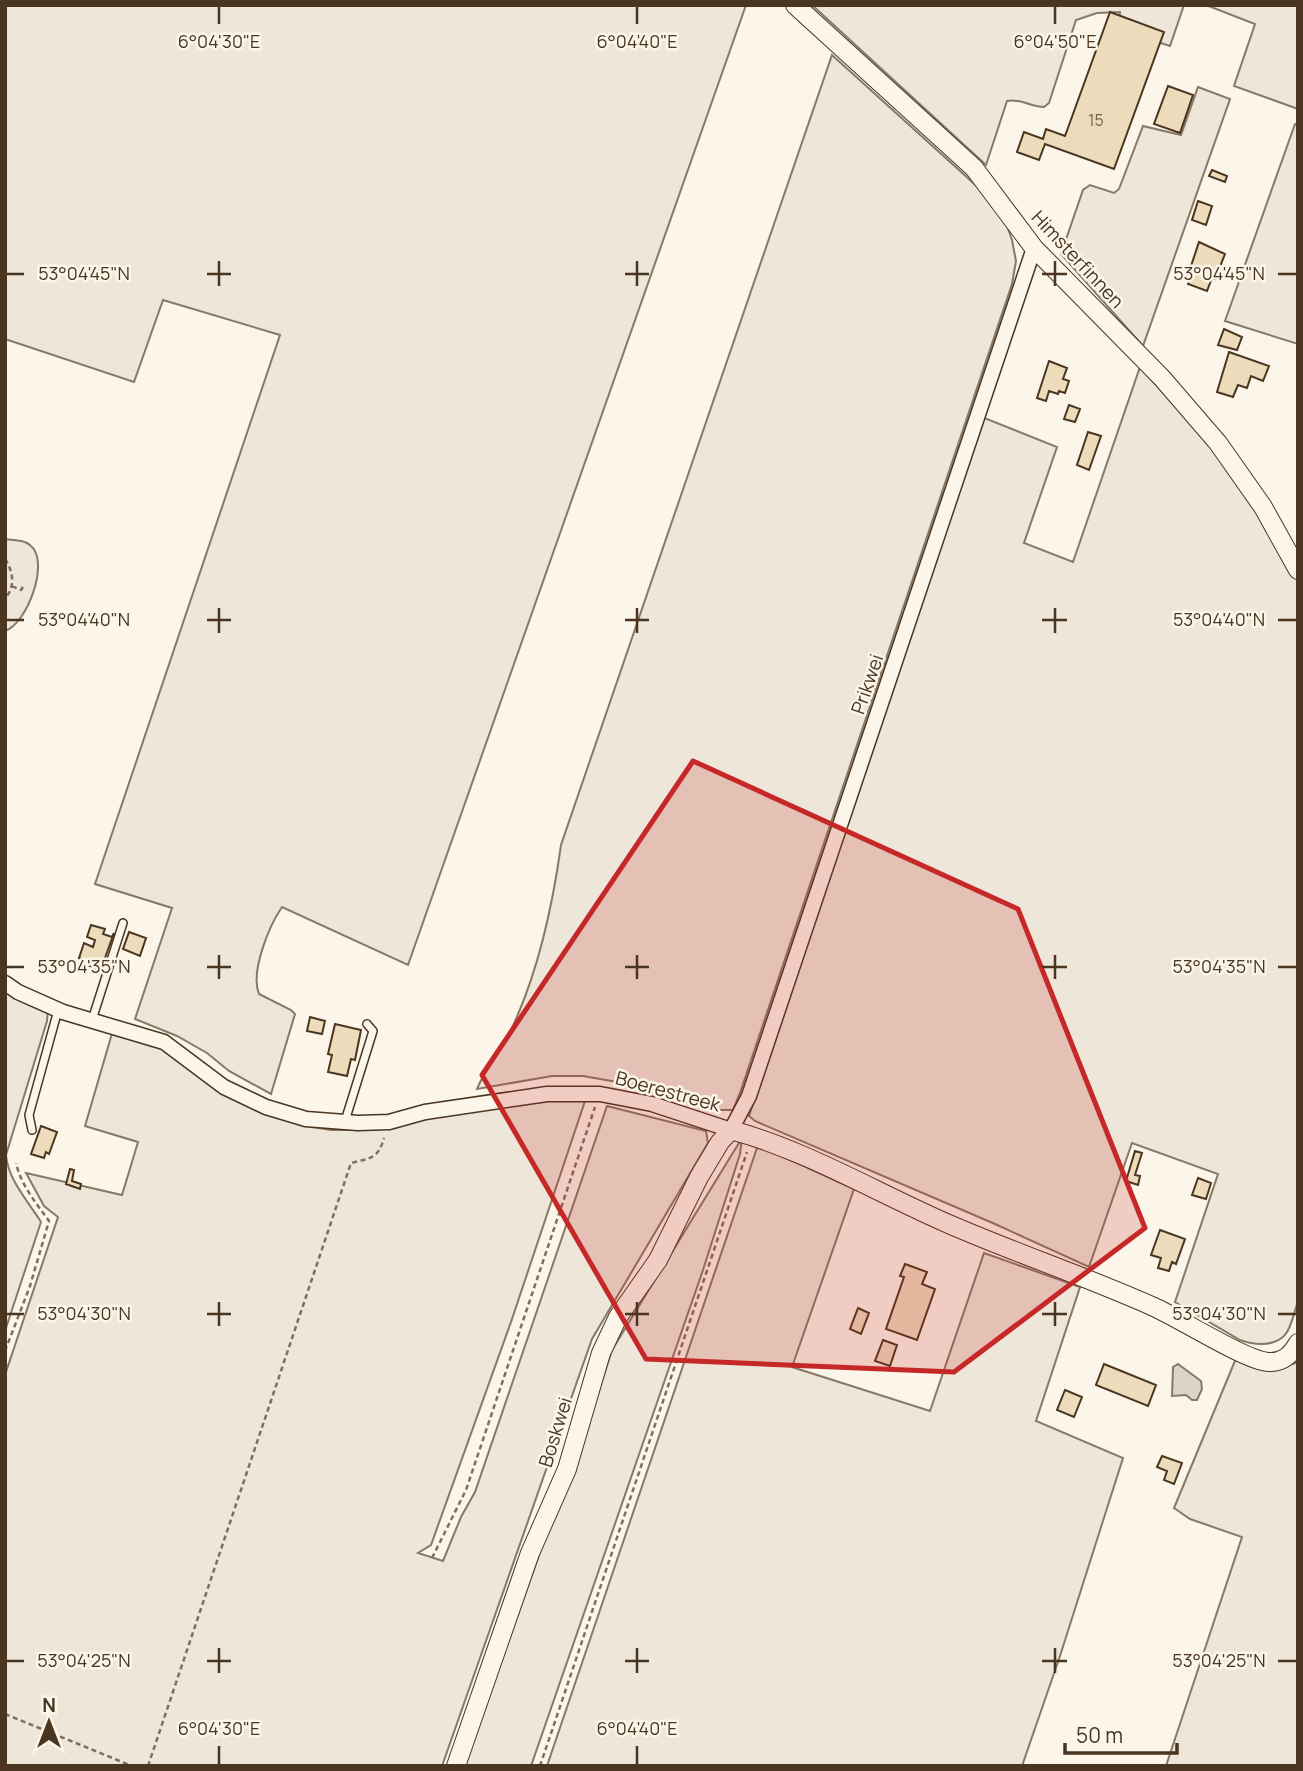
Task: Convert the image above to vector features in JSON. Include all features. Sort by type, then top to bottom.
[{"type":"street","name":"Himsterfinnen","points":[[795,5],[974,168],[1034,248],[1162,378],[1218,443],[1264,508],[1298,570]]},
{"type":"street","name":"Prikwei","points":[[731,1130],[749,1096],[1034,248]]},
{"type":"street","name":"Boerestreek","points":[[5,983],[18,992],[58,1010],[164,1042],[224,1087],[266,1107],[306,1119],[389,1122],[425,1112],[547,1094],[600,1094],[652,1104],[752,1136],[952,1226],[1126,1294],[1260,1361],[1279,1361],[1294,1350],[1298,1343]]},
{"type":"street","name":"Boskwei","points":[[456,1766],[530,1553],[567,1469],[600,1353],[618,1317],[658,1261],[699,1177],[720,1142],[731,1130]]},
{"type":"lane","points":[[92,1020],[123,923]]},
{"type":"lane","points":[[32,1130],[29,1115],[58,1010]]},
{"type":"lane","points":[[345,1122],[373,1031],[367,1024]]},
{"type":"path","points":[[5,559],[12,576],[9,596],[5,598]]},
{"type":"path","points":[[12,586],[21,590],[23,587]]},
{"type":"path","points":[[432,1558],[466,1490],[600,1094]]},
{"type":"path","points":[[148,1766],[351,1163],[372,1158],[380,1153],[389,1122]]},
{"type":"path","points":[[540,1766],[752,1136]]},
{"type":"path","points":[[5,1351],[30,1286],[50,1221],[28,1192],[16,1163]]},
{"type":"path","points":[[5,1714],[132,1766]]},
{"type":"highlighted area","points":[[693,761],[1018,909],[1145,1228],[954,1372],[646,1359],[482,1075]]},
{"type":"shaded area","points":[[5,5],[746,5],[408,965],[282,907],[267,937],[257,974],[259,994],[295,1014],[271,1094],[229,1071],[207,1053],[177,1036],[135,1019],[172,908],[95,884],[280,335],[163,300],[134,382],[5,339]]},
{"type":"shaded area","points":[[812,5],[1184,5],[1170,46],[1130,33],[1119,22],[1120,12],[1097,13],[1076,20],[1049,103],[1044,107],[1007,101],[986,165]]},
{"type":"shaded area","points":[[1206,5],[1298,5],[1298,109],[1234,86],[1255,24]]},
{"type":"shaded area","points":[[832,55],[981,190],[1006,223],[1016,261],[1012,284],[740,1093],[733,1110],[714,1110],[623,1083],[583,1076],[552,1076],[477,1089],[507,1038],[527,992],[548,919],[561,845]]},
{"type":"shaded area","points":[[1198,87],[1230,99],[1143,346],[1061,254],[1083,190],[1090,185],[1114,193],[1119,189],[1143,126],[1181,135]]},
{"type":"shaded area","points":[[1295,124],[1298,125],[1298,344],[1225,321]]},
{"type":"shaded area","points":[[1140,367],[1220,456],[1298,582],[1298,1301],[1288,1331],[1272,1343],[1256,1344],[1240,1340],[1175,1302],[1218,1174],[1132,1143],[1089,1267],[755,1121],[749,1116],[982,417],[1057,447],[1024,543],[1073,562]]},
{"type":"shaded area","points":[[5,539],[29,544],[36,554],[38,565],[37,578],[28,605],[21,617],[5,631]]},
{"type":"shaded area","points":[[5,991],[48,1009],[47,1021],[6,1155],[10,1173],[41,1222],[5,1331]]},
{"type":"shaded area","points":[[113,1030],[168,1048],[266,1111],[306,1126],[331,1130],[352,1130],[397,1121],[587,1095],[511,1322],[431,1545],[418,1553],[443,1561],[461,1517],[475,1492],[607,1106],[706,1131],[708,1143],[592,1339],[442,1766],[5,1766],[5,1375],[58,1217],[44,1206],[26,1173],[122,1195],[138,1142],[85,1126]]},
{"type":"shaded area","points":[[742,1138],[740,1154],[703,1270],[531,1766],[464,1766],[542,1547],[574,1469],[612,1350]]},
{"type":"shaded area","points":[[758,1145],[854,1189],[792,1367],[930,1411],[984,1253],[1080,1287],[1036,1421],[1123,1458],[1022,1766],[547,1766]]},
{"type":"shaded area","points":[[1237,1356],[1287,1366],[1298,1362],[1298,1766],[1166,1766],[1242,1537],[1190,1519],[1174,1508]]},
{"type":"shaded area","points":[[1178,1364],[1201,1381],[1202,1389],[1197,1400],[1186,1395],[1172,1396],[1173,1367]]},
{"type":"building","points":[[1110,12],[1164,32],[1114,169],[1045,144],[1039,160],[1017,152],[1024,132],[1043,139],[1046,129],[1065,136]]},
{"type":"building","points":[[1168,86],[1193,95],[1180,133],[1154,124]]},
{"type":"building","points":[[1212,170],[1227,176],[1225,182],[1209,176]]},
{"type":"building","points":[[1198,201],[1212,206],[1206,225],[1192,220]]},
{"type":"building","points":[[1199,242],[1225,254],[1207,291],[1188,284]]},
{"type":"building","points":[[1224,329],[1242,337],[1237,350],[1218,345]]},
{"type":"building","points":[[1229,352],[1269,366],[1263,381],[1251,376],[1247,388],[1238,385],[1233,397],[1217,392]]},
{"type":"building","points":[[1049,361],[1067,368],[1063,379],[1069,381],[1065,393],[1049,391],[1046,401],[1037,398]]},
{"type":"building","points":[[1069,405],[1080,409],[1075,422],[1064,419]]},
{"type":"building","points":[[1088,432],[1101,436],[1089,470],[1077,465]]},
{"type":"building","points":[[91,925],[105,929],[103,934],[112,937],[114,933],[101,969],[90,966],[92,962],[79,958],[84,943],[93,947],[95,940],[87,937]]},
{"type":"building","points":[[129,932],[146,938],[140,956],[123,949]]},
{"type":"building","points":[[310,1017],[325,1021],[322,1034],[307,1031]]},
{"type":"building","points":[[335,1024],[361,1030],[355,1060],[351,1059],[347,1076],[328,1072],[332,1055],[328,1054]]},
{"type":"building","points":[[41,1126],[57,1132],[49,1154],[46,1152],[44,1158],[31,1154]]},
{"type":"building","points":[[1135,1151],[1142,1153],[1135,1175],[1140,1176],[1138,1185],[1126,1181]]},
{"type":"building","points":[[70,1169],[74,1170],[72,1181],[81,1184],[80,1189],[66,1184]]},
{"type":"building","points":[[1198,1178],[1211,1183],[1206,1199],[1192,1195]]},
{"type":"building","points":[[1160,1230],[1185,1239],[1176,1264],[1172,1262],[1169,1271],[1158,1268],[1161,1258],[1151,1255]]},
{"type":"building","points":[[905,1264],[927,1272],[922,1284],[935,1289],[917,1340],[886,1329],[904,1277],[900,1276]]},
{"type":"building","points":[[858,1308],[869,1313],[861,1334],[850,1329]]},
{"type":"building","points":[[883,1340],[897,1345],[890,1366],[875,1361]]},
{"type":"building","points":[[1104,1364],[1156,1385],[1148,1406],[1096,1385]]},
{"type":"building","points":[[1065,1390],[1082,1397],[1074,1417],[1057,1410]]},
{"type":"building","points":[[1162,1456],[1182,1463],[1174,1484],[1164,1480],[1167,1471],[1157,1467]]}]
